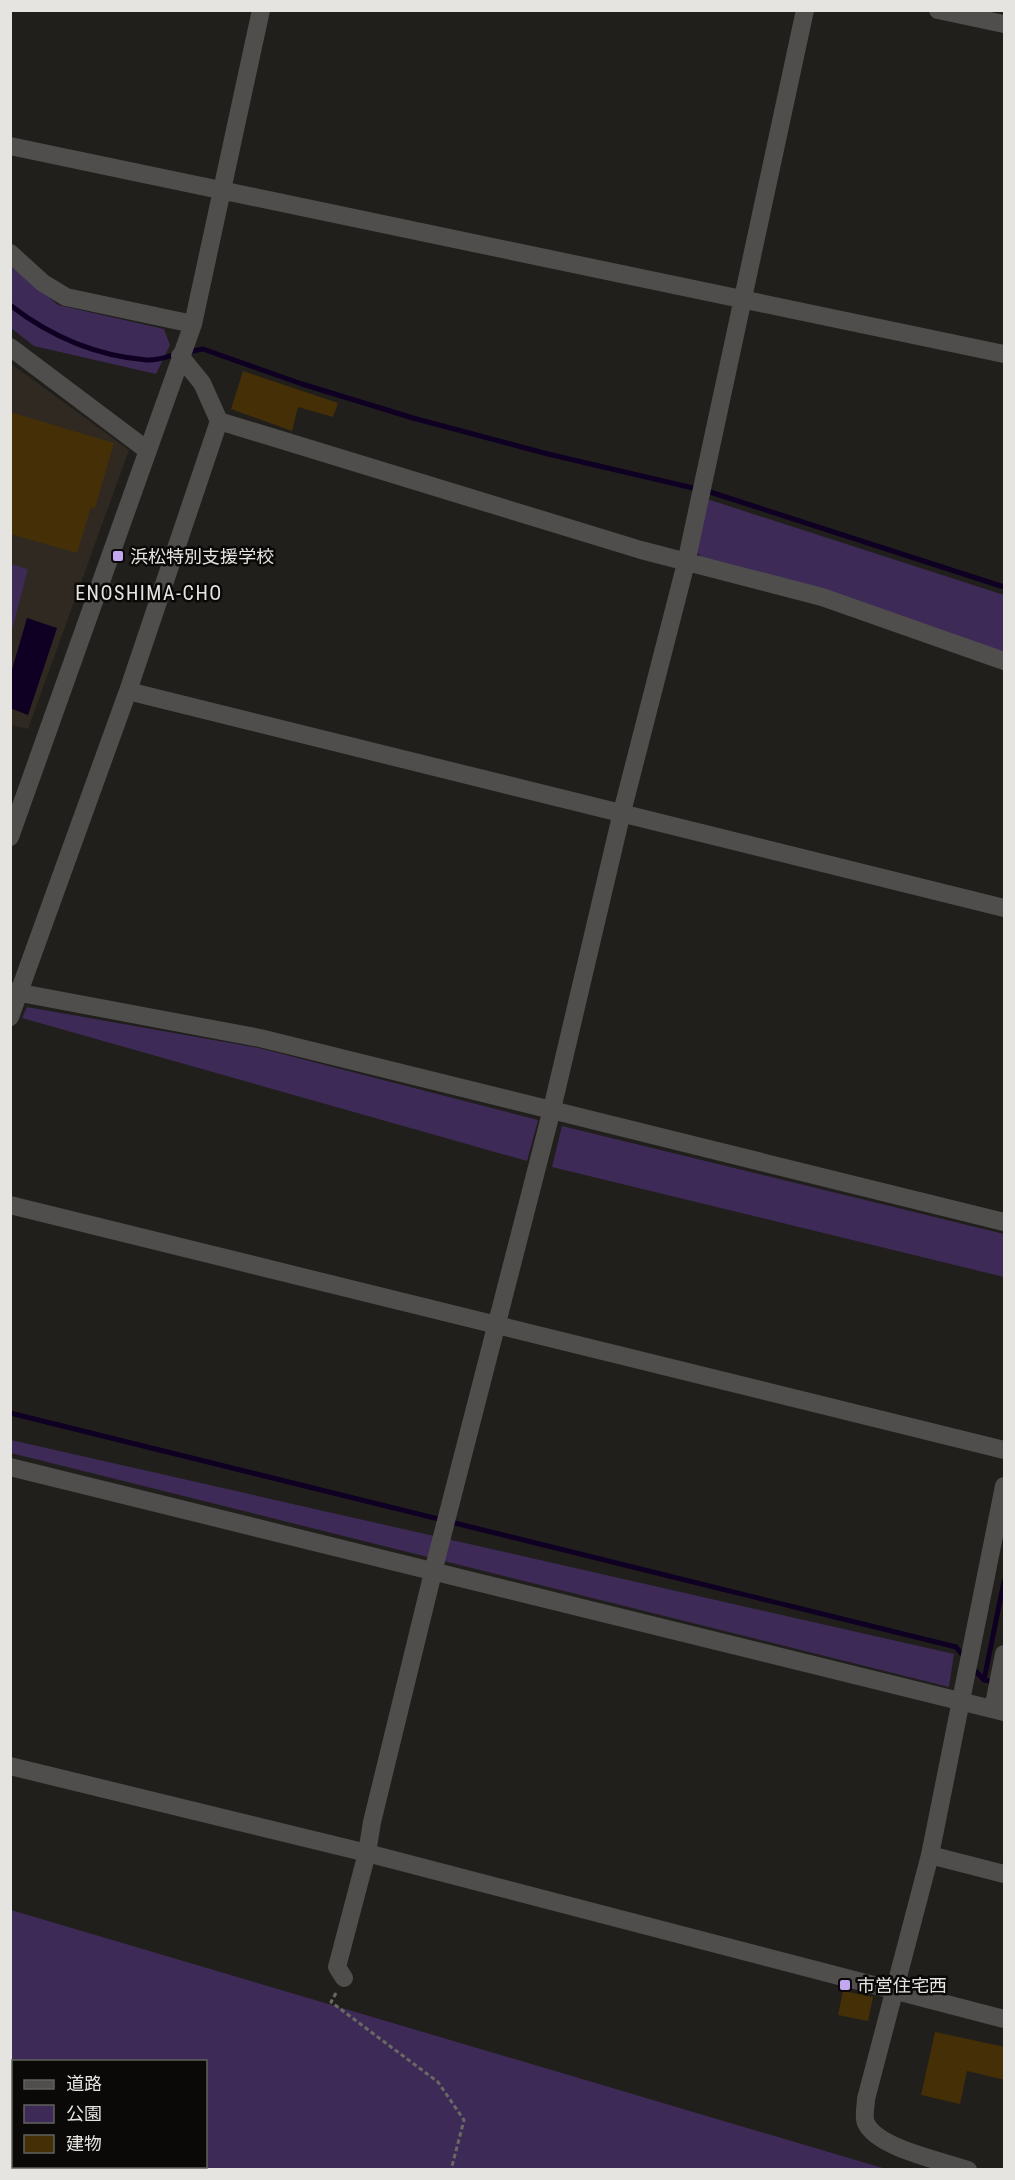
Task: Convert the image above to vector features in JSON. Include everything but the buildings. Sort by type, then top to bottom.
[{"type":"street","points":[[10,837],[193,324],[261,10]]},
{"type":"street","points":[[344,1978],[337,1967],[367,1853],[372,1822],[552,1109],[622,812],[686,563],[805,10]]},
{"type":"street","points":[[938,10],[1005,24]]},
{"type":"street","points":[[10,146],[1005,354]]},
{"type":"street","points":[[10,253],[43,284],[66,297],[193,324]]},
{"type":"street","points":[[10,347],[147,450]]},
{"type":"street","points":[[10,1017],[15,992],[128,691],[219,421],[202,383],[180,356]]},
{"type":"street","points":[[219,421],[686,563],[822,597],[1005,661]]},
{"type":"street","points":[[128,691],[1005,908]]},
{"type":"street","points":[[15,992],[260,1038],[1005,1222]]},
{"type":"street","points":[[10,1205],[1005,1450]]},
{"type":"street","points":[[10,1467],[435,1566],[999,1710],[1005,1654]]},
{"type":"street","points":[[968,2169],[893,2146],[871,2132],[864,2120],[866,2099],[930,1855],[1005,1486]]},
{"type":"street","points":[[10,1766],[367,1853],[1005,2019]]},
{"type":"street","points":[[930,1855],[1005,1874]]},
{"type":"path","points":[[344,1978],[332,2002],[438,2082],[464,2120],[451,2169]]},
{"type":"shaded area","points":[[10,363],[129,450],[28,729],[10,725]]},
{"type":"shaded area","points":[[27,618],[57,628],[28,715],[10,708],[11,673]]},
{"type":"green space","points":[[10,263],[58,305],[164,329],[170,345],[156,374],[34,346],[11,328]]},
{"type":"green space","points":[[707,499],[1004,595],[1004,655],[704,559],[696,552]]},
{"type":"green space","points":[[10,564],[28,569],[11,634]]},
{"type":"green space","points":[[27,1007],[259,1048],[538,1120],[527,1161],[22,1018]]},
{"type":"green space","points":[[562,1126],[1004,1234],[1004,1277],[552,1167]]},
{"type":"green space","points":[[11,1440],[954,1654],[949,1687],[11,1453]]},
{"type":"green space","points":[[10,1910],[886,2169],[11,2169]]},
{"type":"waterway","points":[[10,305],[57,335],[92,349],[147,360],[178,354]]},
{"type":"waterway","points":[[188,352],[203,349],[302,384],[413,418],[548,454],[710,492],[1004,587]]},
{"type":"waterway","points":[[10,1413],[956,1647],[965,1658]]},
{"type":"waterway","points":[[984,1680],[1004,1581]]},
{"type":"waterway","points":[[971,1666],[984,1680],[994,1682]]},
{"type":"place","name":"浜松特別支援学校","points":[[118,556]]},
{"type":"place","name":"市営住宅西","points":[[845,1985]]},
{"type":"district","name":"ENOSHIMA-CHO","points":[[149,593]]}]
